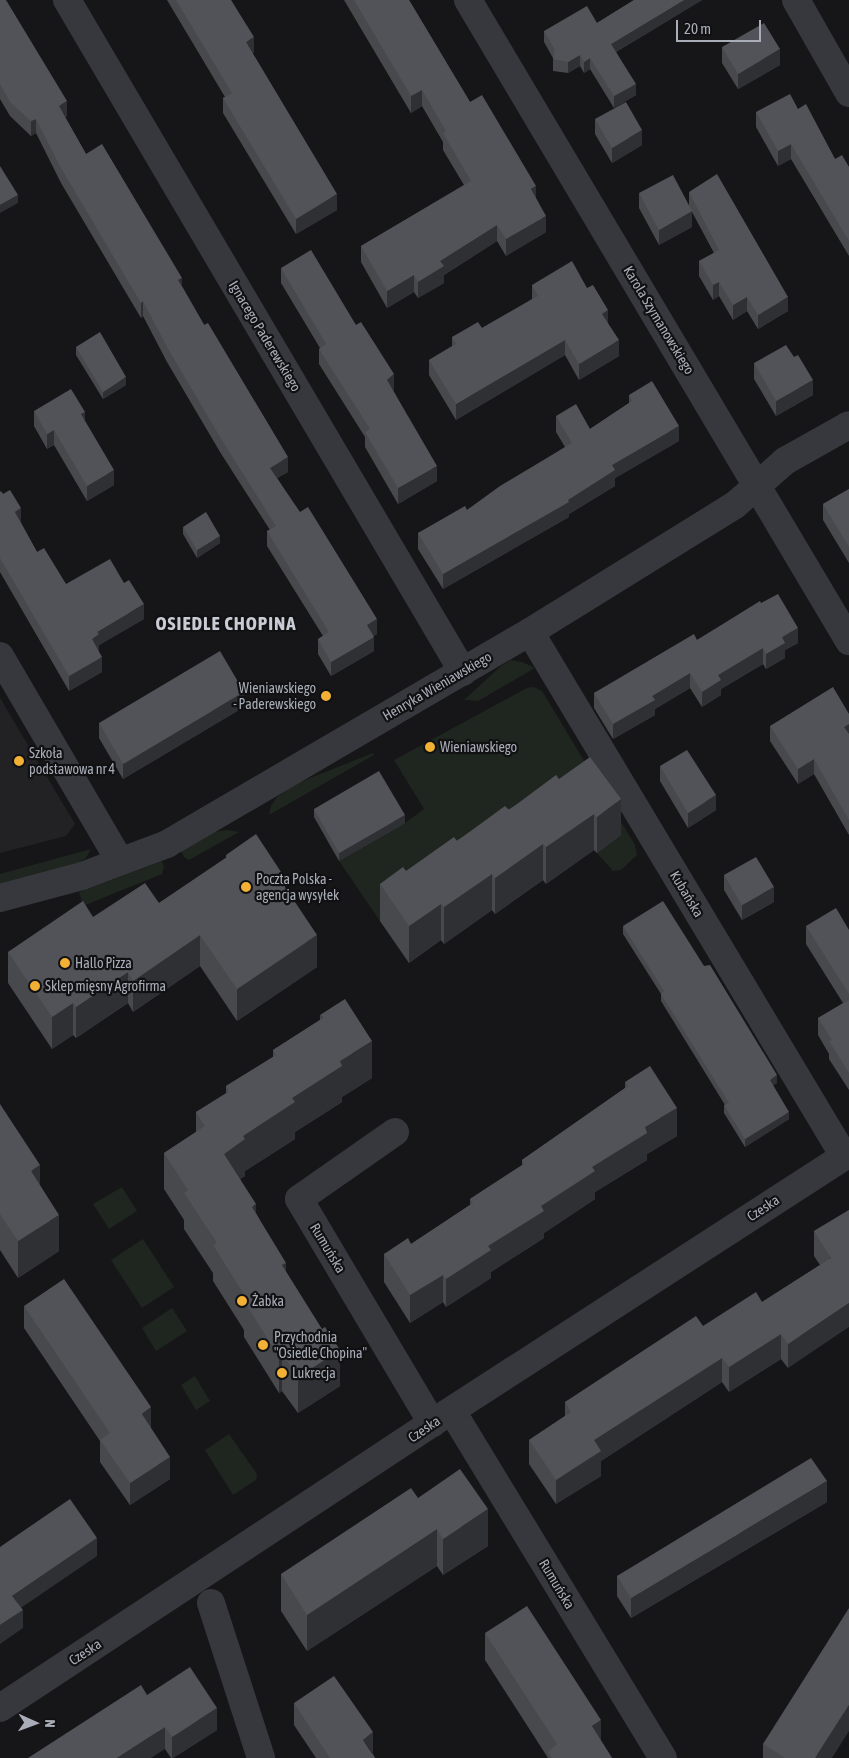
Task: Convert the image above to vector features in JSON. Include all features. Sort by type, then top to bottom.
[{"type":"street","name":"Ignacego Paderewskiego","points":[[67,0],[463,672]]},
{"type":"street","name":"Karola Szymanowskiego","points":[[468,0],[849,641]]},
{"type":"street","points":[[796,0],[849,93]]},
{"type":"street","name":"Henryka Wieniawskiego","points":[[0,898],[82,876],[166,844],[530,632],[735,505],[785,461],[849,425]]},
{"type":"street","name":"Kubańska","points":[[530,632],[847,1154]]},
{"type":"street","points":[[0,656],[120,861]]},
{"type":"street","name":"Rumuńska","points":[[395,1132],[298,1199],[663,1758]]},
{"type":"street","name":"Czeska","points":[[0,1708],[442,1417],[847,1154]]},
{"type":"street","points":[[211,1603],[260,1758]]},
{"type":"shaded area","points":[[511,660],[522,662],[535,668],[478,701],[464,700],[501,666]]},
{"type":"shaded area","points":[[534,687],[542,691],[635,845],[637,855],[621,870],[613,871],[597,853],[621,835],[380,921],[339,861],[405,823],[424,809],[394,760],[527,688]]},
{"type":"shaded area","name":"Szkoła podstawowa nr 4","points":[[0,698],[75,824],[66,836],[0,853]]},
{"type":"shaded area","points":[[373,753],[374,755],[269,815],[271,806],[277,797],[295,784]]},
{"type":"shaded area","points":[[227,830],[239,832],[189,860],[184,857],[181,851],[214,832]]},
{"type":"shaded area","points":[[91,849],[86,858],[78,863],[0,886],[0,874]]},
{"type":"shaded area","points":[[162,861],[164,867],[162,874],[83,906],[79,892]]},
{"type":"shaded area","points":[[122,1187],[137,1211],[109,1229],[93,1204]]},
{"type":"shaded area","points":[[143,1239],[174,1287],[142,1308],[111,1260]]},
{"type":"shaded area","points":[[172,1308],[187,1331],[156,1351],[142,1328]]},
{"type":"shaded area","points":[[195,1376],[210,1401],[196,1410],[181,1385]]},
{"type":"shaded area","points":[[229,1434],[257,1474],[256,1480],[233,1495],[205,1450]]},
{"type":"building","points":[[0,0],[6,0],[67,101],[59,106],[86,154],[102,144],[182,278],[178,280],[204,325],[208,323],[288,457],[270,468],[300,512],[308,507],[377,619],[367,625],[374,637],[331,662],[318,639],[329,632],[267,531],[276,526],[220,437],[167,347],[143,301],[141,303],[61,168],[36,119],[31,121],[10,102],[0,84]]},
{"type":"building","points":[[176,0],[231,0],[254,37],[246,42],[337,194],[296,219],[223,98],[232,93]]},
{"type":"building","points":[[354,0],[409,0],[470,102],[482,95],[536,186],[531,189],[546,216],[506,239],[497,225],[440,261],[444,266],[418,282],[414,275],[387,291],[361,246],[471,181],[443,133],[446,131],[422,90],[411,96]]},
{"type":"building","points":[[634,0],[684,0],[611,44],[636,84],[614,96],[590,58],[584,62],[580,55],[568,62],[553,59],[555,50],[544,31],[587,6],[597,23]]},
{"type":"building","points":[[764,23],[780,49],[738,74],[722,47]]},
{"type":"building","points":[[790,94],[798,109],[806,104],[835,159],[842,155],[849,167],[849,241],[791,144],[778,151],[756,112]]},
{"type":"building","points":[[626,102],[642,130],[612,148],[595,119]]},
{"type":"building","points":[[0,166],[18,195],[0,205]]},
{"type":"building","points":[[717,174],[788,297],[758,315],[747,297],[733,305],[719,282],[713,285],[699,261],[719,250],[689,192]]},
{"type":"building","points":[[673,175],[692,211],[659,230],[639,193]]},
{"type":"building","points":[[311,250],[356,325],[361,322],[394,374],[387,380],[437,466],[398,488],[365,432],[370,429],[319,349],[326,344],[281,268]]},
{"type":"building","points":[[572,261],[587,288],[593,285],[608,310],[602,314],[619,340],[579,364],[565,340],[456,404],[429,360],[456,344],[452,337],[478,322],[482,328],[538,296],[532,285]]},
{"type":"building","points":[[100,332],[126,377],[103,392],[76,347]]},
{"type":"building","points":[[786,345],[794,357],[798,355],[813,380],[776,401],[754,363]]},
{"type":"building","points":[[652,381],[679,426],[612,465],[615,470],[568,500],[569,502],[443,574],[418,533],[465,506],[467,510],[500,486],[572,443],[556,416],[576,404],[590,429],[632,401],[629,395]]},
{"type":"building","points":[[71,389],[85,412],[81,414],[114,470],[87,486],[54,430],[47,434],[34,411]]},
{"type":"building","points":[[849,489],[849,547],[823,504]]},
{"type":"building","points":[[10,490],[21,508],[15,512],[37,552],[44,548],[66,584],[110,559],[124,583],[129,580],[144,604],[97,632],[99,634],[92,639],[102,657],[69,676],[0,558],[0,492],[3,494]]},
{"type":"building","points":[[206,512],[220,536],[197,550],[183,527]]},
{"type":"building","points":[[778,594],[798,628],[782,637],[785,643],[766,654],[763,648],[718,675],[721,680],[702,692],[690,673],[652,696],[655,700],[613,724],[594,693],[694,634],[697,640],[760,601],[761,603]]},
{"type":"building","points":[[220,651],[244,692],[123,764],[99,723]]},
{"type":"building","points":[[833,687],[849,714],[849,724],[844,727],[849,734],[849,820],[814,759],[798,769],[770,726]]},
{"type":"building","points":[[687,750],[716,795],[688,813],[660,766]]},
{"type":"building","points":[[590,757],[621,799],[597,817],[594,814],[546,847],[543,844],[495,878],[492,874],[444,907],[441,904],[409,926],[380,884],[403,867],[406,871],[454,837],[457,841],[505,806],[509,810],[556,775],[559,779]]},
{"type":"building","points":[[379,771],[405,815],[339,853],[314,809]]},
{"type":"building","points":[[256,834],[283,875],[279,878],[317,935],[237,989],[200,935],[133,981],[128,972],[76,1007],[73,1003],[52,1017],[8,952],[83,901],[93,917],[145,883],[159,903],[227,857],[226,855]]},
{"type":"building","points":[[756,857],[774,887],[742,905],[724,875]]},
{"type":"building","points":[[663,901],[704,966],[710,965],[777,1075],[770,1080],[789,1112],[745,1139],[724,1105],[729,1103],[661,994],[664,991],[623,926]]},
{"type":"building","points":[[836,908],[849,930],[849,994],[806,926]]},
{"type":"building","points":[[345,999],[372,1041],[340,1061],[342,1066],[292,1098],[295,1102],[243,1136],[245,1139],[224,1154],[256,1204],[252,1207],[286,1263],[282,1265],[322,1329],[325,1327],[340,1350],[298,1377],[282,1354],[279,1357],[244,1301],[247,1299],[213,1245],[217,1243],[184,1193],[188,1190],[164,1153],[205,1126],[196,1112],[229,1092],[226,1086],[276,1055],[273,1050],[323,1018],[320,1015]]},
{"type":"building","points":[[849,1000],[849,1073],[829,1041],[832,1040],[818,1018]]},
{"type":"building","points":[[650,1066],[677,1108],[645,1127],[647,1133],[592,1167],[595,1171],[541,1206],[544,1211],[488,1246],[491,1250],[446,1279],[443,1275],[410,1295],[384,1254],[408,1238],[411,1244],[473,1203],[470,1199],[524,1164],[522,1160],[628,1086],[625,1082]]},
{"type":"building","points":[[0,1104],[40,1165],[31,1171],[59,1215],[18,1241],[0,1214]]},
{"type":"building","points":[[849,1210],[849,1303],[788,1344],[781,1334],[729,1367],[722,1358],[594,1440],[601,1451],[556,1480],[529,1440],[571,1412],[565,1402],[696,1316],[703,1326],[756,1292],[762,1302],[831,1258],[814,1231]]},
{"type":"building","points":[[64,1279],[151,1407],[142,1414],[170,1457],[130,1483],[100,1440],[110,1433],[24,1306]]},
{"type":"building","points":[[811,1458],[827,1481],[631,1598],[617,1576]]},
{"type":"building","points":[[460,1469],[488,1509],[443,1539],[437,1529],[307,1615],[281,1574],[411,1488],[418,1498]]},
{"type":"building","points":[[70,1499],[97,1538],[12,1596],[23,1610],[0,1625],[0,1547]]},
{"type":"building","points":[[527,1606],[601,1720],[592,1726],[612,1758],[552,1758],[548,1752],[557,1744],[485,1633]]},
{"type":"building","points":[[849,1608],[849,1705],[815,1758],[785,1758],[763,1744]]},
{"type":"building","points":[[190,1667],[217,1708],[172,1737],[165,1727],[117,1758],[28,1758],[141,1685],[147,1695]]},
{"type":"building","points":[[334,1676],[373,1732],[363,1740],[375,1758],[330,1758],[294,1703]]},
{"type":"place","name":"Wieniawskiego - Paderewskiego","points":[[326,696]]},
{"type":"place","name":"Wieniawskiego","points":[[430,747]]},
{"type":"place","name":"Szkoła podstawowa nr 4","points":[[19,761]]},
{"type":"place","name":"Poczta Polska - agencja wysyłek","points":[[246,887]]},
{"type":"place","name":"Hallo Pizza","points":[[65,963]]},
{"type":"place","name":"Sklep mięsny Agrofirma","points":[[35,986]]},
{"type":"place","name":"Żabka","points":[[242,1301]]},
{"type":"place","name":"Przychodnia \"Osiedle Chopina\"","points":[[263,1345]]},
{"type":"place","name":"Lukrecja","points":[[282,1373]]},
{"type":"district","name":"OSIEDLE CHOPINA","points":[[226,624]]}]
